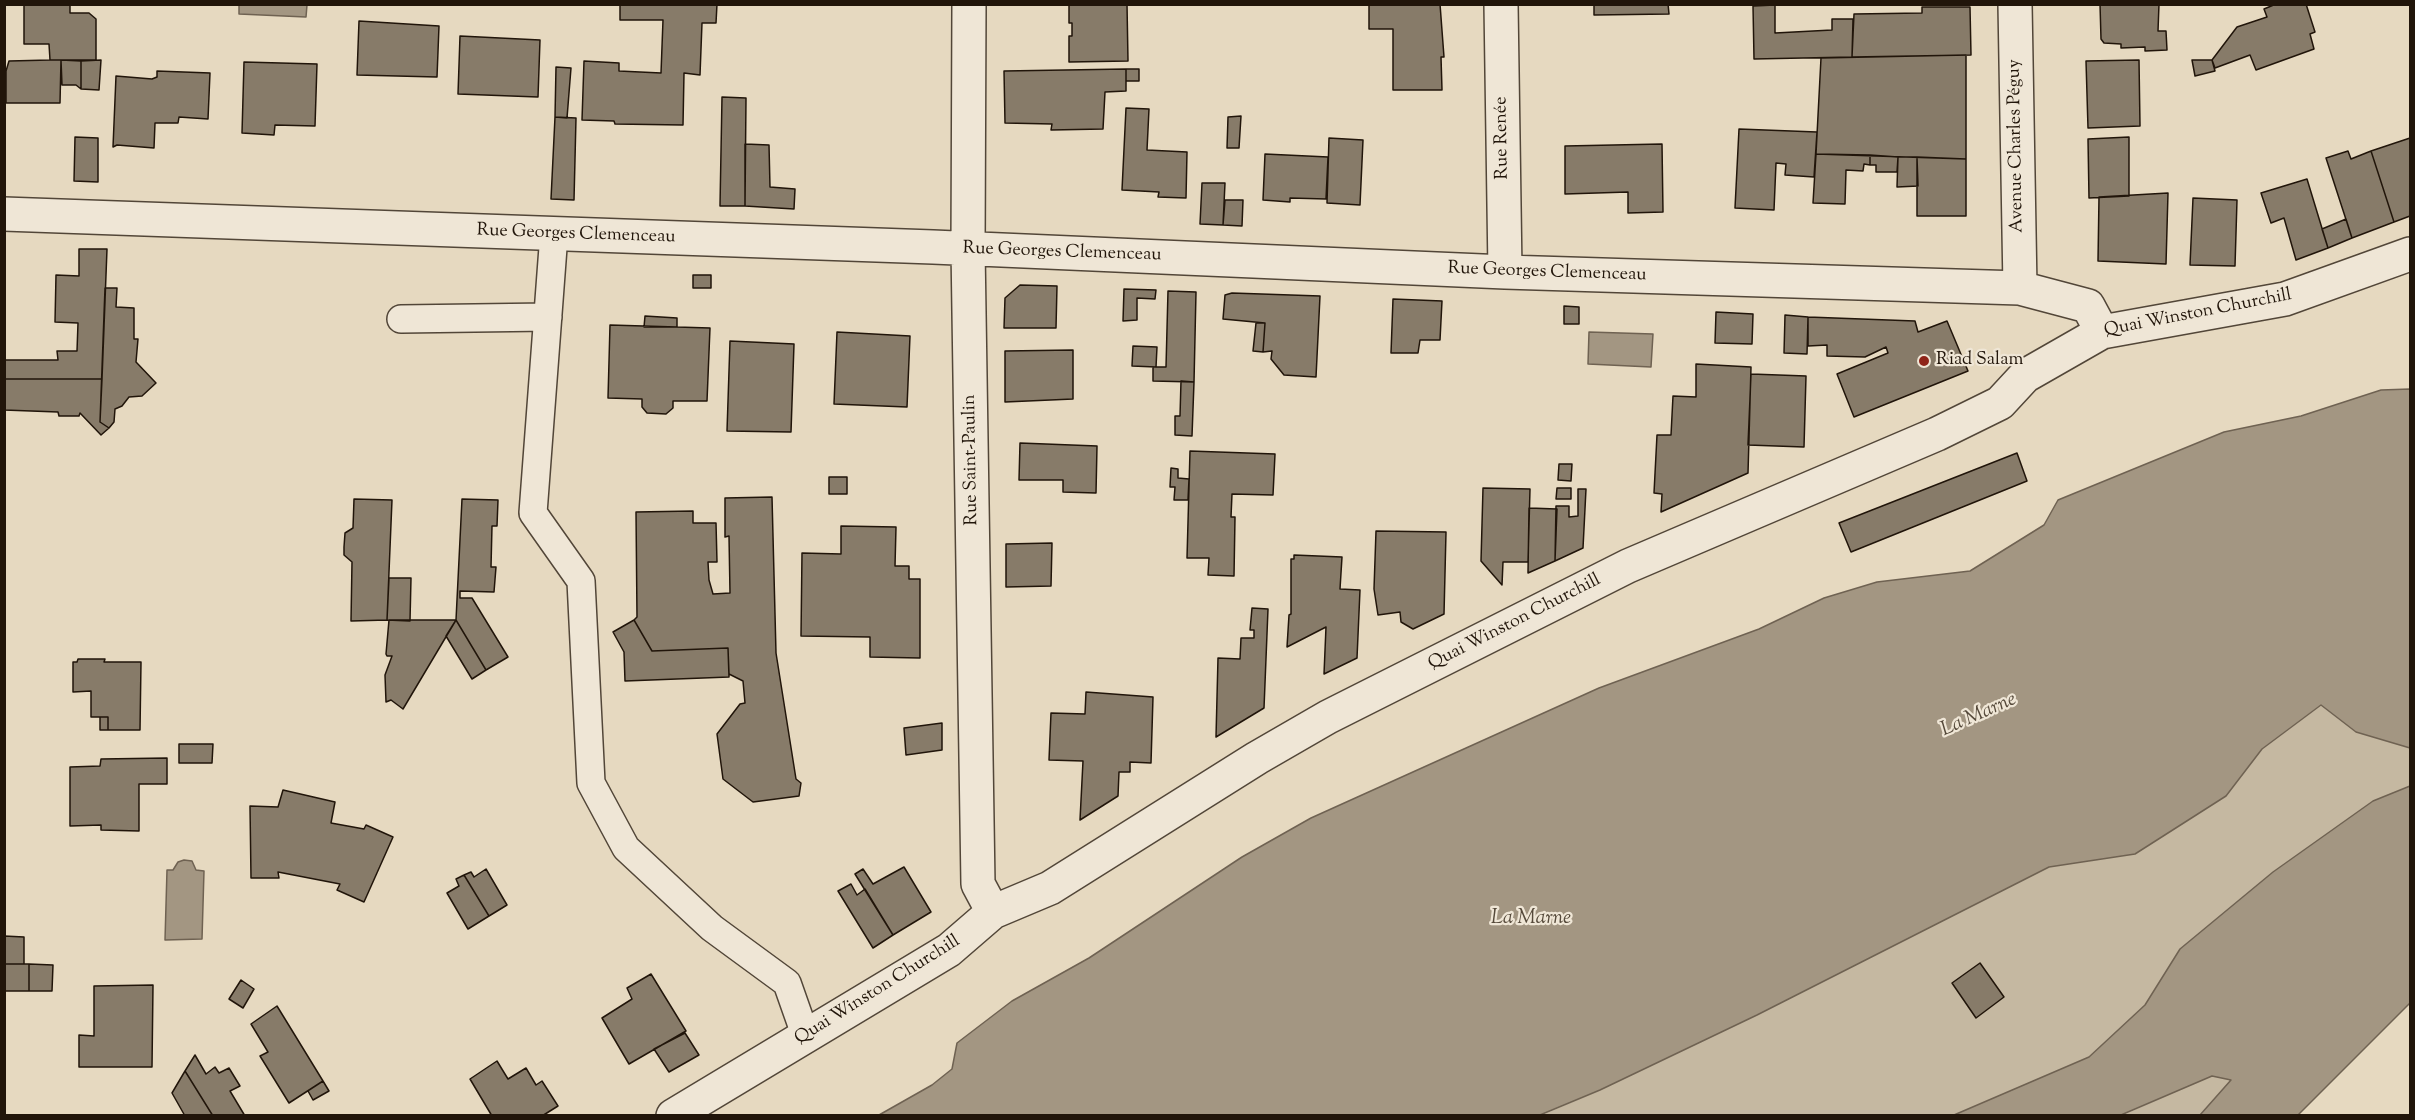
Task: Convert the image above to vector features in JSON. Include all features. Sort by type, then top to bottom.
[{"type":"street","name":"Rue Saint-Paulin","points":[[969,4],[968,249],[978,884],[993,912]]},
{"type":"street","name":"Rue Renée","points":[[1501,4],[1505,272]]},
{"type":"street","name":"Avenue Charles Péguy","points":[[2015,4],[2020,288]]},
{"type":"street","name":"Rue Georges Clemenceau","points":[[4,214],[968,249],[1505,272],[2020,288],[2088,306],[2102,332]]},
{"type":"street","name":"Quai Winston Churchill","points":[[673,1116],[949,950],[993,912],[1050,888],[1257,758],[1328,717],[1628,566],[1937,434],[2000,403],[2025,376],[2102,332],[2284,299],[2410,254]]},
{"type":"lane","points":[[555,234],[533,513],[581,581],[591,783],[626,848],[712,927],[787,982],[806,1037]]},
{"type":"lane","points":[[400,319],[548,317]]},
{"type":"shaded area","points":[[2322,705],[2356,732],[2410,748],[2410,786],[2373,801],[2273,872],[2180,949],[2145,1005],[2089,1057],[1954,1115],[1540,1116],[1757,1015],[2049,867],[2135,854],[2226,796],[2262,749]]},
{"type":"shaded area","points":[[2212,1075],[2232,1080],[2200,1115],[2121,1116]]},
{"type":"water","points":[[239,5],[307,5],[306,17],[239,14]]},
{"type":"water","points":[[1589,332],[1653,334],[1651,367],[1588,364]]},
{"type":"water","name":"La Marne","points":[[2410,389],[2410,748],[2356,732],[2321,705],[2262,749],[2226,796],[2135,854],[2049,867],[1757,1015],[1600,1090],[1540,1115],[879,1115],[932,1085],[952,1069],[957,1043],[1012,1001],[1089,958],[1242,857],[1311,818],[1599,688],[1759,629],[1824,598],[1877,582],[1970,571],[2044,525],[2058,500],[2224,432],[2301,416],[2381,390]]},
{"type":"water","points":[[2410,786],[2410,1003],[2298,1115],[2200,1115],[2231,1080],[2212,1076],[2121,1115],[1954,1115],[2089,1057],[2145,1005],[2180,949],[2273,872],[2373,801]]},
{"type":"water","points":[[192,861],[196,870],[204,871],[202,939],[165,940],[167,870],[173,870],[178,862]]},
{"type":"building","points":[[24,4],[70,4],[70,13],[89,13],[96,19],[96,60],[50,60],[49,44],[24,44]]},
{"type":"building","points":[[620,4],[717,4],[716,23],[702,23],[700,75],[684,73],[683,125],[615,124],[614,121],[582,120],[584,61],[619,63],[619,71],[661,73],[663,20],[620,20]]},
{"type":"building","points":[[1069,4],[1127,4],[1128,61],[1069,62],[1069,36],[1072,36],[1072,23],[1069,23]]},
{"type":"building","points":[[1369,4],[1440,4],[1444,57],[1441,57],[1442,90],[1393,90],[1393,29],[1369,29]]},
{"type":"building","points":[[1594,4],[1668,4],[1669,14],[1594,15]]},
{"type":"building","points":[[2100,4],[2159,4],[2158,31],[2166,31],[2167,50],[2145,51],[2145,47],[2121,48],[2121,44],[2104,43],[2101,39]]},
{"type":"building","points":[[2276,4],[2306,4],[2315,32],[2310,34],[2314,49],[2256,70],[2250,55],[2215,68],[2212,60],[2237,27],[2267,17],[2264,9]]},
{"type":"building","points":[[1775,5],[1775,33],[1832,30],[1832,19],[1853,19],[1852,57],[1754,59],[1753,6]]},
{"type":"building","points":[[1922,7],[1970,7],[1971,55],[1852,57],[1854,14],[1922,13]]},
{"type":"building","points":[[359,21],[439,26],[437,77],[357,75]]},
{"type":"building","points":[[460,36],[540,40],[538,97],[458,94]]},
{"type":"building","points":[[1966,55],[1966,159],[1816,154],[1821,58]]},
{"type":"building","points":[[61,60],[60,103],[6,103],[6,71],[9,61]]},
{"type":"building","points":[[61,60],[81,61],[81,89],[76,85],[62,85]]},
{"type":"building","points":[[101,60],[99,90],[81,89],[81,61]]},
{"type":"building","points":[[2139,60],[2140,126],[2088,128],[2086,61]]},
{"type":"building","points":[[2192,60],[2212,60],[2215,71],[2195,76]]},
{"type":"building","points":[[244,62],[317,64],[315,126],[275,125],[274,135],[242,133]]},
{"type":"building","points":[[556,67],[571,68],[567,118],[555,117]]},
{"type":"building","points":[[1126,69],[1139,69],[1139,81],[1126,81]]},
{"type":"building","points":[[1126,69],[1126,91],[1105,92],[1103,129],[1051,130],[1052,124],[1005,123],[1004,71]]},
{"type":"building","points":[[157,71],[210,73],[208,119],[179,117],[178,123],[155,123],[154,148],[117,145],[113,147],[116,76],[152,79],[157,77]]},
{"type":"building","points":[[722,97],[746,98],[745,206],[720,206]]},
{"type":"building","points":[[1126,108],[1149,109],[1147,150],[1187,152],[1186,198],[1158,197],[1159,192],[1122,190]]},
{"type":"building","points":[[1241,116],[1239,148],[1227,148],[1228,117]]},
{"type":"building","points":[[555,117],[576,118],[574,200],[551,199]]},
{"type":"building","points":[[1739,129],[1817,132],[1814,177],[1785,175],[1786,164],[1776,163],[1774,210],[1735,208]]},
{"type":"building","points":[[75,137],[98,138],[98,182],[74,181]]},
{"type":"building","points":[[2129,137],[2129,196],[2089,198],[2088,139]]},
{"type":"building","points":[[1329,138],[1363,140],[1360,205],[1327,203]]},
{"type":"building","points":[[2410,138],[2410,216],[2394,222],[2371,151]]},
{"type":"building","points":[[745,144],[769,145],[770,187],[795,189],[794,209],[745,206]]},
{"type":"building","points":[[1662,144],[1663,212],[1628,213],[1628,192],[1565,194],[1565,146]]},
{"type":"building","points":[[2348,151],[2351,159],[2371,151],[2394,222],[2352,238],[2326,158]]},
{"type":"building","points":[[1265,154],[1328,157],[1326,199],[1290,198],[1290,202],[1263,200]]},
{"type":"building","points":[[1816,154],[1870,155],[1870,165],[1864,164],[1863,171],[1846,170],[1845,204],[1813,203]]},
{"type":"building","points":[[1870,155],[1898,157],[1897,172],[1876,172],[1876,165],[1870,165]]},
{"type":"building","points":[[1898,157],[1917,157],[1918,186],[1897,187]]},
{"type":"building","points":[[1917,157],[1966,159],[1966,216],[1917,216]]},
{"type":"building","points":[[2307,179],[2328,248],[2296,260],[2284,218],[2271,223],[2261,193]]},
{"type":"building","points":[[1202,183],[1225,183],[1223,225],[1200,224]]},
{"type":"building","points":[[2168,193],[2166,264],[2098,261],[2099,197]]},
{"type":"building","points":[[2193,198],[2237,200],[2235,266],[2190,265]]},
{"type":"building","points":[[1225,200],[1243,200],[1242,226],[1223,225]]},
{"type":"building","points":[[2346,219],[2352,238],[2328,248],[2322,229]]},
{"type":"building","points":[[79,249],[107,249],[102,379],[4,379],[4,360],[58,360],[57,351],[77,351],[78,323],[55,322],[56,275],[79,276]]},
{"type":"building","points":[[693,275],[711,275],[711,288],[693,288]]},
{"type":"building","points":[[1020,285],[1057,286],[1056,328],[1004,328],[1005,298]]},
{"type":"building","points":[[105,288],[117,288],[116,307],[134,308],[134,339],[138,339],[136,362],[156,383],[142,396],[129,397],[122,406],[115,409],[114,422],[109,428],[100,422]]},
{"type":"building","points":[[1124,289],[1156,290],[1155,299],[1137,298],[1137,320],[1123,321]]},
{"type":"building","points":[[1168,291],[1196,292],[1194,382],[1153,381],[1153,367],[1166,367]]},
{"type":"building","points":[[1232,293],[1320,296],[1316,377],[1284,375],[1271,359],[1272,351],[1263,352],[1265,323],[1223,319],[1225,295]]},
{"type":"building","points":[[1393,299],[1442,301],[1440,340],[1420,340],[1418,353],[1391,353]]},
{"type":"building","points":[[1564,306],[1579,307],[1579,324],[1564,324]]},
{"type":"building","points":[[1716,312],[1753,314],[1752,344],[1715,343]]},
{"type":"building","points":[[1785,315],[1808,317],[1807,354],[1784,353]]},
{"type":"building","points":[[645,316],[677,318],[677,327],[644,327]]},
{"type":"building","points":[[1808,317],[1915,321],[1918,332],[1947,321],[1968,371],[1854,417],[1837,374],[1888,353],[1886,347],[1865,357],[1827,356],[1827,345],[1808,346]]},
{"type":"building","points":[[1256,323],[1265,323],[1263,352],[1253,351]]},
{"type":"building","points":[[610,325],[710,328],[707,401],[673,401],[673,408],[666,414],[647,413],[642,407],[642,399],[608,398]]},
{"type":"building","points":[[837,332],[910,336],[907,407],[834,404]]},
{"type":"building","points":[[730,341],[794,344],[791,432],[727,431]]},
{"type":"building","points":[[1133,346],[1157,347],[1156,367],[1132,366]]},
{"type":"building","points":[[1073,350],[1073,399],[1005,402],[1005,351]]},
{"type":"building","points":[[1696,364],[1751,367],[1748,473],[1661,512],[1662,494],[1654,493],[1657,435],[1671,435],[1673,396],[1696,397]]},
{"type":"building","points":[[1751,374],[1806,376],[1804,447],[1748,445]]},
{"type":"building","points":[[4,379],[102,379],[100,422],[109,428],[101,435],[80,413],[79,416],[59,416],[58,412],[4,410]]},
{"type":"building","points":[[1181,381],[1194,382],[1192,436],[1175,435],[1175,416],[1180,416]]},
{"type":"building","points":[[1020,443],[1097,446],[1096,493],[1063,492],[1063,480],[1019,480]]},
{"type":"building","points":[[1190,451],[1275,454],[1273,495],[1232,494],[1231,517],[1235,517],[1234,576],[1208,575],[1209,558],[1187,558]]},
{"type":"building","points":[[2017,453],[2027,481],[1851,552],[1839,523]]},
{"type":"building","points":[[1559,464],[1572,464],[1571,481],[1558,480]]},
{"type":"building","points":[[1171,468],[1178,469],[1178,478],[1189,479],[1188,500],[1174,500],[1175,487],[1170,487]]},
{"type":"building","points":[[829,477],[847,477],[847,494],[829,494]]},
{"type":"building","points":[[1483,488],[1530,489],[1528,562],[1503,562],[1502,585],[1481,561]]},
{"type":"building","points":[[1557,488],[1571,488],[1571,499],[1556,499]]},
{"type":"building","points":[[1578,489],[1586,489],[1583,548],[1555,561],[1556,506],[1569,506],[1569,517],[1578,516]]},
{"type":"building","points":[[772,497],[776,653],[796,779],[801,783],[799,796],[753,802],[723,779],[717,734],[740,704],[745,703],[743,681],[729,674],[728,648],[652,651],[634,620],[637,617],[636,512],[693,511],[693,523],[716,523],[717,562],[708,562],[709,580],[713,594],[730,593],[729,536],[725,537],[725,498]]},
{"type":"building","points":[[354,499],[392,500],[387,620],[351,621],[352,562],[344,555],[344,547],[345,533],[353,528]]},
{"type":"building","points":[[462,499],[498,500],[497,526],[492,526],[491,567],[496,567],[494,592],[460,591],[460,598],[472,598],[508,657],[486,670],[456,620]]},
{"type":"building","points":[[1529,508],[1557,509],[1555,561],[1528,573]]},
{"type":"building","points":[[841,526],[896,527],[895,566],[909,566],[909,579],[920,579],[920,658],[870,657],[870,637],[801,636],[802,553],[841,554]]},
{"type":"building","points":[[1376,531],[1446,532],[1444,614],[1413,629],[1401,622],[1400,612],[1378,615],[1374,589]]},
{"type":"building","points":[[1052,543],[1051,586],[1006,587],[1006,544]]},
{"type":"building","points":[[1294,555],[1342,557],[1340,589],[1360,590],[1357,658],[1324,674],[1326,627],[1287,647],[1289,615],[1291,614],[1291,559],[1294,559]]},
{"type":"building","points":[[389,578],[411,578],[410,621],[387,620]]},
{"type":"building","points":[[1252,608],[1268,609],[1264,708],[1216,737],[1218,658],[1240,659],[1241,638],[1254,638],[1254,630],[1250,630]]},
{"type":"building","points":[[389,620],[456,620],[403,709],[391,700],[386,702],[385,675],[392,656],[386,654]]},
{"type":"building","points":[[456,620],[486,670],[472,679],[446,636]]},
{"type":"building","points":[[634,620],[652,651],[728,648],[729,677],[625,681],[624,652],[613,632]]},
{"type":"building","points":[[78,659],[141,662],[140,730],[108,730],[108,717],[91,717],[91,691],[73,692],[73,662],[77,662]]},
{"type":"building","points":[[1086,692],[1153,697],[1151,763],[1130,762],[1130,772],[1119,772],[1118,796],[1080,820],[1083,761],[1049,760],[1051,713],[1085,714]]},
{"type":"building","points":[[100,717],[108,717],[108,730],[100,730]]},
{"type":"building","points":[[942,723],[942,750],[906,755],[904,728]]},
{"type":"building","points":[[179,744],[213,744],[212,763],[179,763]]},
{"type":"building","points":[[167,758],[167,784],[139,784],[139,831],[101,830],[101,825],[70,826],[70,767],[100,766],[101,759]]},
{"type":"building","points":[[283,790],[335,802],[331,823],[364,829],[366,825],[393,837],[364,902],[337,890],[340,884],[278,872],[279,878],[251,878],[250,806],[278,807]]},
{"type":"building","points":[[904,867],[931,912],[893,935],[855,874],[863,869],[873,884]]},
{"type":"building","points":[[486,869],[507,905],[489,916],[464,875],[471,872],[474,877]]},
{"type":"building","points":[[464,875],[489,916],[468,929],[447,893],[459,886],[456,879]]},
{"type":"building","points":[[851,884],[857,895],[865,889],[893,935],[873,948],[838,891]]},
{"type":"building","points":[[4,936],[24,937],[24,964],[4,964]]},
{"type":"building","points":[[1980,963],[2004,997],[1976,1018],[1952,983]]},
{"type":"building","points":[[4,964],[29,964],[29,991],[4,991]]},
{"type":"building","points":[[29,964],[53,965],[52,991],[29,991]]},
{"type":"building","points":[[651,974],[686,1031],[629,1064],[602,1018],[632,999],[627,988]]},
{"type":"building","points":[[241,980],[254,989],[243,1008],[229,999]]},
{"type":"building","points":[[153,985],[152,1067],[79,1067],[79,1035],[94,1036],[94,986]]},
{"type":"building","points":[[277,1006],[323,1081],[289,1103],[260,1056],[268,1052],[251,1024]]},
{"type":"building","points":[[685,1033],[699,1055],[669,1072],[654,1049]]},
{"type":"building","points":[[195,1055],[206,1074],[215,1067],[219,1073],[229,1068],[240,1086],[230,1091],[245,1116],[213,1116],[185,1071]]},
{"type":"building","points":[[497,1061],[508,1079],[526,1068],[536,1085],[542,1081],[558,1106],[542,1116],[492,1116],[470,1079]]},
{"type":"building","points":[[185,1071],[213,1116],[185,1116],[172,1093]]},
{"type":"building","points":[[323,1081],[329,1091],[313,1100],[308,1091]]},
{"type":"place","name":"Riad Salam","points":[[1924,361]]}]
